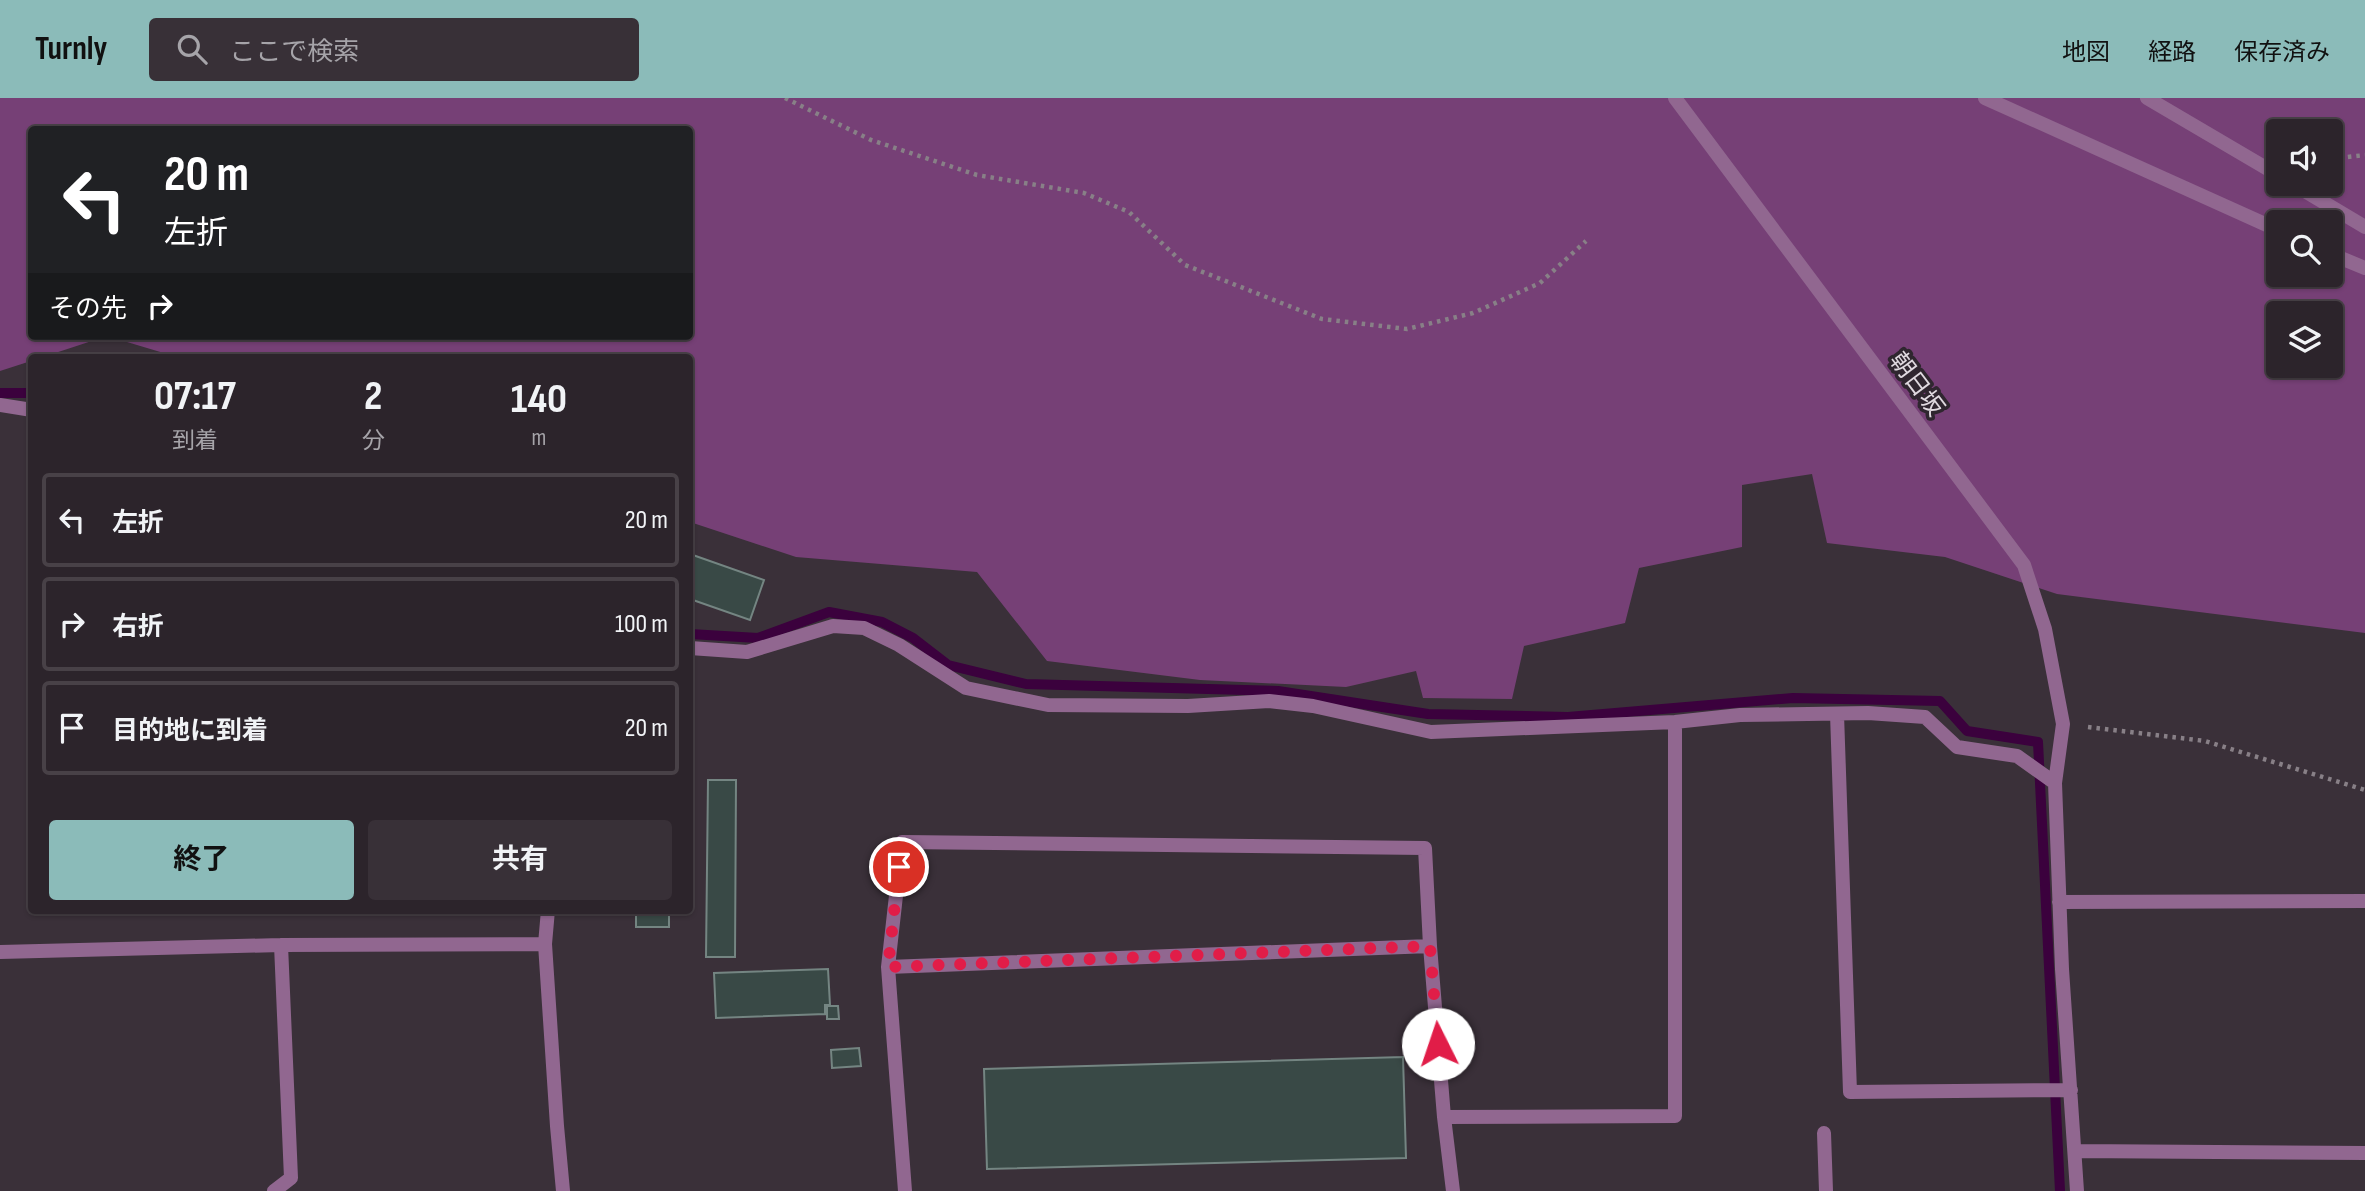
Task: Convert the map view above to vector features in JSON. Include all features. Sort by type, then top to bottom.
[{"type":"street","name":"朝日坂","points":[[1675,98],[2024,565],[2045,629],[2063,724],[2055,783],[2062,969],[2077,1191]]},
{"type":"street","points":[[1985,98],[2266,225]]},
{"type":"street","points":[[2147,98],[2266,168]]},
{"type":"street","points":[[2313,196],[2365,227]]},
{"type":"street","points":[[2343,259],[2365,268]]},
{"type":"street","points":[[0,405],[28,409]]},
{"type":"street","points":[[693,648],[747,652],[833,626],[864,628],[899,645],[966,688],[1048,705],[1188,706],[1269,701],[1313,706],[1431,732],[1675,722],[1740,715],[1925,717],[1957,747],[2017,756],[2055,783]]},
{"type":"street","points":[[1837,714],[1850,1093],[2071,1090]]},
{"type":"street","points":[[1444,1118],[1675,1116],[1675,722]]},
{"type":"street","points":[[905,1191],[888,967],[902,842],[1425,848],[1444,1118],[1453,1191]]},
{"type":"street","points":[[2059,902],[2365,901]]},
{"type":"street","points":[[548,914],[545,944],[563,1191]]},
{"type":"street","points":[[0,952],[281,945],[545,944]]},
{"type":"street","points":[[274,1191],[291,1178],[281,945]]},
{"type":"street","points":[[888,967],[1430,946]]},
{"type":"street","points":[[1824,1133],[1826,1191]]},
{"type":"street","points":[[2075,1151],[2365,1153]]},
{"type":"path","points":[[785,98],[871,140],[977,176],[1084,193],[1129,212],[1185,265],[1322,319],[1407,329],[1474,313],[1540,283],[1586,241]]},
{"type":"path","points":[[2343,158],[2365,155]]},
{"type":"path","points":[[2063,724],[2205,741],[2365,790]]},
{"type":"shaded area","points":[[0,98],[2365,98],[2365,633],[2057,594],[1945,557],[1827,543],[1812,474],[1742,485],[1742,547],[1639,568],[1625,623],[1524,646],[1512,699],[1423,698],[1416,671],[1346,687],[1200,680],[1047,661],[977,572],[796,557],[693,523],[693,354],[167,354],[120,340],[693,340],[693,126],[28,126],[28,340],[95,340],[52,354],[28,354],[28,362],[0,371]]},
{"type":"building","points":[[693,555],[764,580],[750,620],[693,600]]},
{"type":"building","points":[[708,780],[736,780],[735,957],[706,957]]},
{"type":"building","points":[[636,914],[669,914],[669,927],[636,927]]},
{"type":"building","points":[[828,969],[830,1005],[825,1005],[825,1014],[716,1018],[714,973]]},
{"type":"building","points":[[827,1006],[838,1006],[839,1019],[827,1019]]},
{"type":"building","points":[[859,1048],[861,1066],[832,1068],[831,1050]]},
{"type":"building","points":[[1403,1057],[1406,1158],[987,1169],[984,1069]]},
{"type":"waterway","points":[[0,393],[28,393]]},
{"type":"waterway","points":[[693,634],[758,638],[829,612],[882,622],[913,638],[948,665],[1026,684],[1278,691],[1428,714],[1568,717],[1793,698],[1940,701],[1967,731],[2038,742],[2060,1191]]},
{"type":"route","points":[[899,867],[888,967],[1430,946],[1438,1044]]}]
